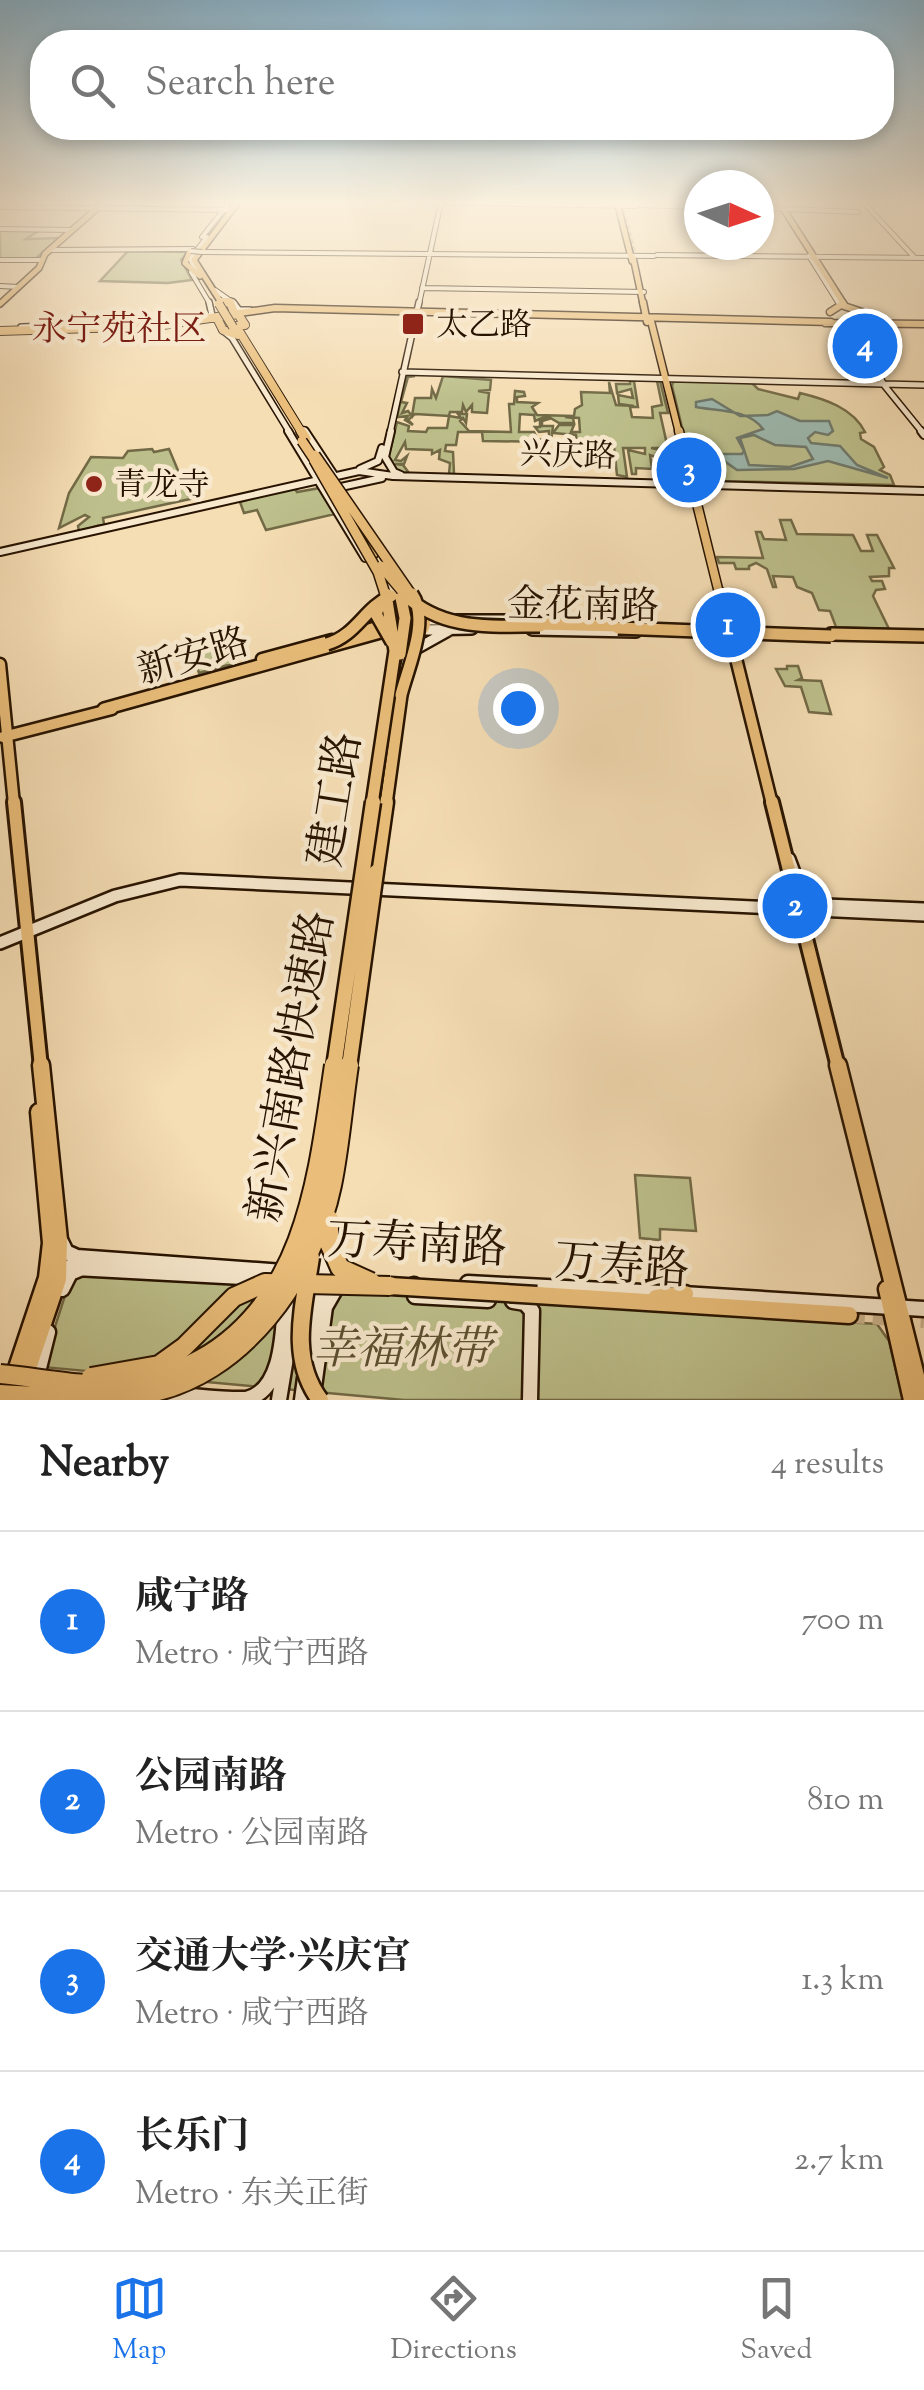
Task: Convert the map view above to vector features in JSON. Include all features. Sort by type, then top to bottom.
[{"type":"highway","points":[[197,267],[302,434],[378,572],[391,610],[394,658]]},
{"type":"highway","points":[[198,267],[199,274]]},
{"type":"highway","points":[[199,267],[199,274]]},
{"type":"highway","points":[[216,297],[230,302],[248,326],[224,330],[210,305],[216,297]]},
{"type":"highway","points":[[0,330],[179,323],[237,313]]},
{"type":"highway","points":[[145,327],[197,320]]},
{"type":"highway","points":[[237,330],[247,344],[256,370],[302,434]]},
{"type":"highway","points":[[302,434],[298,440],[319,479]]},
{"type":"highway","points":[[314,457],[396,594],[405,625],[399,699]]},
{"type":"highway","points":[[314,457],[414,594],[420,616],[399,699]]},
{"type":"highway","points":[[368,551],[420,607],[444,618],[481,624]]},
{"type":"highway","points":[[371,633],[396,623],[409,608],[410,592],[400,576]]},
{"type":"highway","points":[[394,658],[376,614],[380,602],[396,594]]},
{"type":"highway","points":[[324,645],[352,634],[363,625],[373,604],[396,594],[481,624]]},
{"type":"highway","points":[[566,620],[633,632]]},
{"type":"highway","points":[[100,708],[324,645],[411,625],[592,625],[924,638]]},
{"type":"highway","points":[[380,742],[399,699],[420,633],[428,627],[447,625]]},
{"type":"highway","points":[[592,625],[618,627]]},
{"type":"highway","name":"新兴南路快速路","points":[[11,1398],[58,1388],[147,1381],[206,1357],[239,1333],[270,1300],[295,1256],[310,1214],[320,1162],[394,658]]},
{"type":"highway","name":"新兴南路快速路","points":[[10,1373],[58,1388],[156,1391],[200,1372],[243,1342],[274,1310],[305,1264],[319,1234],[332,1184],[399,699]]},
{"type":"highway","points":[[332,1184],[328,1234],[336,1261],[346,1273],[390,1286]]},
{"type":"highway","points":[[58,1388],[159,1365],[234,1297],[265,1282],[390,1286]]},
{"type":"main road","points":[[0,303],[35,267]]},
{"type":"main road","points":[[195,267],[199,274]]},
{"type":"main road","points":[[392,474],[385,457],[425,267]]},
{"type":"main road","points":[[637,267],[894,1307],[922,1400]]},
{"type":"main road","points":[[819,267],[843,306],[869,320]]},
{"type":"main road","points":[[0,287],[18,287]]},
{"type":"main road","points":[[421,288],[643,293]]},
{"type":"main road","points":[[216,297],[232,301],[240,311],[833,319]]},
{"type":"main road","points":[[833,319],[843,306]]},
{"type":"main road","points":[[237,313],[270,309]]},
{"type":"main road","points":[[0,330],[145,327],[214,317],[256,370],[319,479],[368,551],[374,572],[396,594],[414,614],[426,620],[426,625],[418,630],[401,623],[396,594],[341,487],[302,434],[247,344],[244,334],[249,326],[242,314],[270,309]]},
{"type":"main road","points":[[758,319],[924,323]]},
{"type":"main road","points":[[853,323],[885,384],[924,434]]},
{"type":"main road","points":[[241,355],[247,344]]},
{"type":"main road","points":[[402,373],[924,385]]},
{"type":"main road","points":[[379,460],[402,373]]},
{"type":"main road","points":[[664,379],[690,484]]},
{"type":"main road","points":[[333,474],[379,460]]},
{"type":"main road","points":[[3,550],[319,479],[379,460]]},
{"type":"main road","points":[[379,460],[392,474]]},
{"type":"main road","name":"兴庆路","points":[[358,469],[392,474],[924,490]]},
{"type":"main road","points":[[333,474],[392,474]]},
{"type":"main road","points":[[341,487],[392,474]]},
{"type":"main road","points":[[319,479],[352,520]]},
{"type":"main road","name":"兴庆路","points":[[690,484],[924,490]]},
{"type":"main road","points":[[394,658],[388,653],[387,635],[371,633],[396,594]]},
{"type":"main road","points":[[396,594],[462,623]]},
{"type":"main road","name":"新安路","points":[[3,735],[371,633],[414,614]]},
{"type":"main road","name":"金花南路","points":[[426,620],[633,632],[725,630]]},
{"type":"main road","name":"金花南路","points":[[418,630],[462,623],[566,620],[592,625],[883,636]]},
{"type":"main road","name":"建工路","points":[[279,1400],[300,1274],[298,1254],[401,623]]},
{"type":"main road","points":[[399,699],[416,648],[462,623]]},
{"type":"main road","name":"建工路","points":[[302,1400],[319,1274],[332,1216],[399,699],[405,660],[418,630]]},
{"type":"main road","points":[[0,664],[3,735]]},
{"type":"main road","points":[[0,714],[59,1240],[53,1272],[10,1373],[11,1398]]},
{"type":"main road","points":[[789,857],[802,894],[822,907]]},
{"type":"main road","points":[[0,941],[115,896],[164,882],[357,885],[924,912]]},
{"type":"main road","points":[[796,906],[812,958],[894,1307],[912,1400]]},
{"type":"main road","points":[[812,958],[808,920],[822,907]]},
{"type":"main road","points":[[25,932],[53,1272]]},
{"type":"main road","points":[[317,1400],[306,1379],[300,1343],[320,1162]]},
{"type":"main road","points":[[332,1216],[330,1257],[341,1276]]},
{"type":"main road","name":"万寿南路","points":[[59,1240],[66,1252],[77,1257],[414,1281],[924,1309]]},
{"type":"main road","points":[[53,1272],[85,1267],[257,1279],[290,1266],[298,1254]]},
{"type":"main road","points":[[103,1259],[70,1273],[63,1285],[35,1375],[36,1383],[58,1388],[246,1398],[260,1392],[274,1372],[285,1298],[257,1279]]},
{"type":"main road","points":[[317,1400],[329,1296],[338,1284],[367,1278]]},
{"type":"main road","points":[[414,1281],[415,1296],[520,1302],[531,1308],[530,1400]]},
{"type":"main road","name":"万寿路","points":[[390,1286],[849,1316]]},
{"type":"main road","points":[[633,1301],[685,1294]]},
{"type":"main road","points":[[58,1388],[80,1400]]},
{"type":"green space","points":[[113,267],[185,267],[192,280],[168,283],[100,281]]},
{"type":"green space","points":[[406,376],[415,376],[408,377],[401,402],[407,403],[402,413],[408,411],[412,416],[415,398],[431,398],[432,389],[436,398],[443,376],[491,380],[490,390],[478,391],[489,393],[487,413],[472,412],[472,405],[466,412],[463,405],[462,412],[450,412],[449,416],[415,414],[408,420],[413,425],[405,420],[408,416],[398,417]]},
{"type":"green space","points":[[634,381],[638,407],[630,407],[632,417],[653,418],[652,407],[662,405],[660,381],[668,413],[660,413],[666,440],[675,441],[684,481],[677,480],[669,448],[651,448],[666,451],[668,461],[650,455],[652,469],[636,468],[636,474],[632,474],[628,450],[645,454],[645,448],[623,448],[627,477],[617,475],[614,447],[556,443],[577,443],[576,435],[553,433],[559,425],[574,425],[571,432],[580,432],[579,418],[565,417],[573,418],[574,423],[559,423],[547,416],[535,421],[534,415],[520,414],[519,432],[534,432],[538,440],[549,438],[549,431],[539,432],[535,427],[540,427],[540,420],[549,419],[542,421],[542,426],[553,426],[551,442],[483,441],[482,432],[458,432],[456,445],[446,445],[445,451],[453,452],[454,474],[449,474],[450,463],[439,459],[440,450],[432,454],[432,450],[406,449],[405,442],[395,460],[407,456],[404,464],[395,464],[403,465],[409,473],[398,472],[388,460],[397,422],[409,426],[408,431],[426,432],[428,428],[447,428],[449,416],[461,418],[458,414],[467,414],[466,423],[463,418],[460,421],[469,431],[511,432],[509,404],[514,404],[515,391],[524,392],[525,396],[517,397],[517,402],[538,403],[532,407],[537,415],[574,416],[575,409],[582,405],[581,392],[610,393],[609,382],[616,405],[634,406],[619,404],[618,395],[633,398],[631,389],[617,393],[616,384]]},
{"type":"green space","points":[[673,382],[752,383],[758,389],[798,399],[800,393],[837,406],[860,424],[865,432],[860,433],[861,439],[874,447],[884,467],[880,470],[890,475],[894,485],[715,481],[704,476],[698,455],[687,448],[672,386]]},
{"type":"green space","points":[[169,449],[190,499],[103,518],[104,524],[79,531],[78,526],[89,517],[85,515],[59,528],[69,493],[91,457],[123,458],[128,451]]},
{"type":"green space","points":[[294,487],[297,492],[320,488],[335,514],[266,530],[257,510],[244,513],[240,502]]},
{"type":"green space","points":[[780,520],[791,520],[797,534],[853,535],[861,551],[873,551],[867,535],[877,535],[894,568],[889,568],[889,576],[870,577],[872,581],[882,581],[885,589],[876,590],[873,596],[889,629],[836,627],[830,611],[819,610],[812,593],[797,587],[793,577],[773,576],[773,587],[767,569],[756,563],[749,569],[736,569],[734,563],[719,563],[717,557],[763,558],[756,532],[761,532],[764,539],[786,540]]},
{"type":"green space","points":[[239,640],[246,655],[231,659],[232,664],[199,673],[191,651]]},
{"type":"green space","points":[[798,666],[802,678],[798,680],[821,681],[831,714],[809,712],[801,687],[785,686],[776,669]]},
{"type":"green space","points":[[635,1175],[690,1178],[696,1231],[660,1229],[660,1240],[640,1238]]},
{"type":"green space","name":"幸福林带","points":[[84,1273],[877,1324],[889,1341],[903,1400],[404,1400],[42,1367],[70,1280]]},
{"type":"water","points":[[712,399],[734,413],[696,407],[696,402]]},
{"type":"water","points":[[777,411],[800,421],[829,421],[833,431],[828,435],[815,432],[808,438],[811,443],[840,446],[857,465],[888,478],[828,461],[794,469],[737,470],[720,454],[742,454],[737,438],[763,429],[745,416]],"holes":[[[754,435],[775,445],[806,447],[813,459],[790,467],[749,465],[740,438]]]},
{"type":"tunnel","points":[[849,1315],[924,1320]]},
{"type":"place","name":"太乙路","points":[[413,324]]},
{"type":"place","name":"长乐门","points":[[865,346]]},
{"type":"place","name":"交通大学·兴庆宫","points":[[689,470]]},
{"type":"place","name":"青龙寺","points":[[94,484]]},
{"type":"place","name":"咸宁路","points":[[728,625]]},
{"type":"place","name":"公园南路","points":[[795,906]]},
{"type":"district","name":"永宁苑社区","points":[[119,328]]}]
